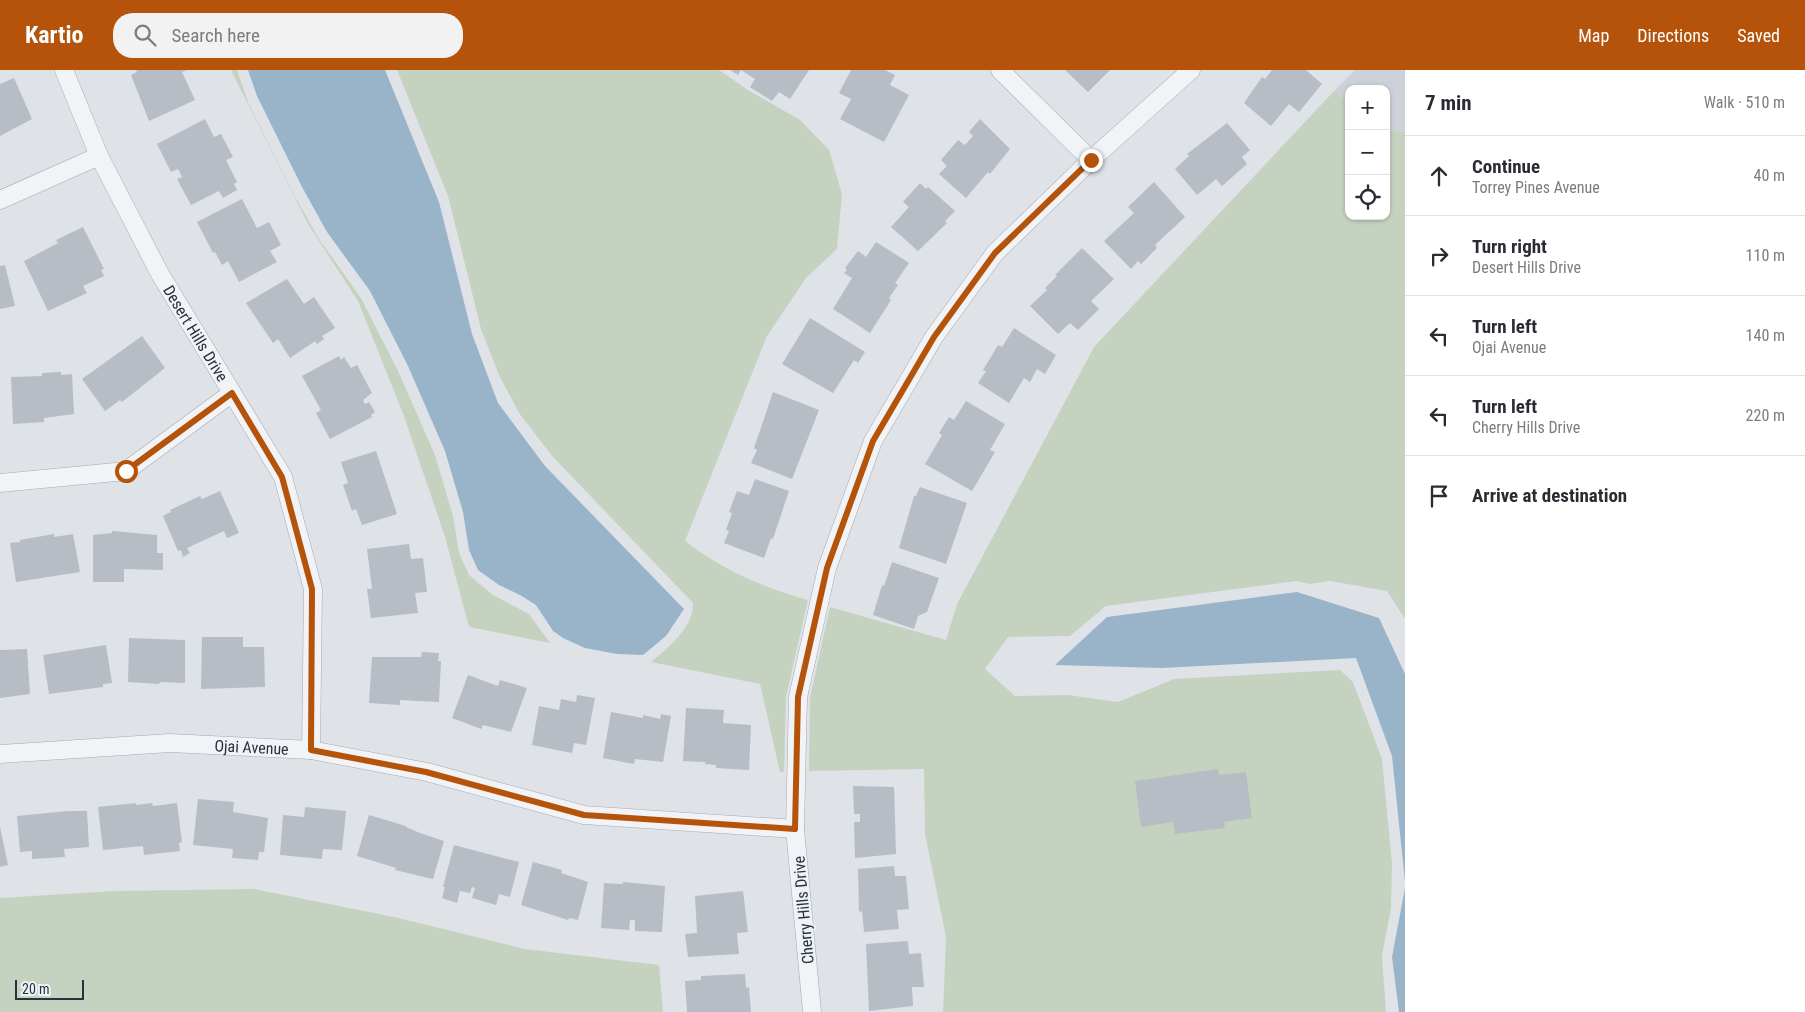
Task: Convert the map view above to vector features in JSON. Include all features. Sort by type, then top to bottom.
[{"type":"street","name":"Desert Hills Drive","points":[[64,70],[98,156],[160,274],[282,477],[312,589],[311,750]]},
{"type":"street","points":[[1000,70],[1091,160]]},
{"type":"street","name":"Cherry Hills Drive","points":[[812,1012],[795,829],[798,697],[827,568],[873,441],[934,337],[995,253],[1091,160],[1191,70]]},
{"type":"street","points":[[0,200],[98,156]]},
{"type":"street","points":[[0,483],[126,471],[232,393]]},
{"type":"street","name":"Ojai Avenue","points":[[0,754],[170,742],[311,750],[426,772],[584,815],[795,829]]},
{"type":"shaded area","points":[[1355,70],[1405,70],[1405,132],[1390,130],[1390,85],[1345,85],[1345,101],[1334,91]]},
{"type":"green space","points":[[231,70],[237,70],[248,102],[293,193],[319,239],[361,298],[398,371],[435,455],[453,516],[459,553],[469,575],[493,595],[529,614],[550,643],[469,627],[445,537],[404,416],[358,301],[308,224]]},
{"type":"green space","points":[[397,70],[719,70],[748,90],[800,120],[829,150],[842,194],[837,249],[806,278],[767,336],[685,541],[714,561],[743,577],[808,600],[786,697],[784,772],[780,772],[760,684],[651,662],[672,644],[685,629],[692,612],[693,603],[553,457],[519,413],[499,375],[481,329],[448,196]]},
{"type":"green space","points":[[1334,91],[1345,101],[1345,220],[1390,220],[1390,130],[1405,132],[1405,619],[1387,591],[1330,581],[1310,584],[1297,581],[1106,606],[1070,636],[1008,637],[985,669],[1015,696],[1068,695],[1118,702],[1174,679],[1340,670],[1353,682],[1382,759],[1392,863],[1391,908],[1382,956],[1386,1012],[943,1012],[946,937],[925,834],[924,769],[809,771],[810,698],[830,607],[946,640],[957,604],[1094,347]]},
{"type":"green space","points":[[254,889],[394,917],[525,949],[659,965],[663,1012],[0,1012],[0,898],[114,891]]},
{"type":"water","points":[[248,70],[385,70],[439,202],[472,334],[498,403],[545,466],[684,609],[666,636],[643,655],[617,654],[585,648],[563,638],[553,631],[536,605],[499,585],[478,570],[469,550],[463,512],[445,451],[408,366],[370,291],[327,232],[302,187],[257,96]]},
{"type":"water","points":[[1297,592],[1379,618],[1405,674],[1405,882],[1392,756],[1356,658],[1162,668],[1055,665],[1107,617]]},
{"type":"water","points":[[1405,888],[1405,1012],[1399,1012],[1392,957]]},
{"type":"building","points":[[136,70],[187,70],[182,72],[195,100],[149,121],[131,75],[137,72]]},
{"type":"building","points":[[730,70],[741,70],[738,75]]},
{"type":"building","points":[[741,70],[809,70],[790,99],[779,92],[772,101],[750,87],[755,79]]},
{"type":"building","points":[[851,70],[885,70],[895,75],[890,85],[909,95],[884,142],[840,119],[851,99],[839,93]]},
{"type":"building","points":[[1065,70],[1110,70],[1088,92]]},
{"type":"building","points":[[1272,70],[1306,70],[1322,84],[1299,112],[1289,104],[1271,126],[1244,103],[1262,77],[1265,79]]},
{"type":"building","points":[[14,78],[32,119],[0,136],[0,84]]},
{"type":"building","points":[[205,119],[214,137],[221,134],[233,157],[226,160],[237,182],[234,184],[237,190],[223,198],[219,191],[191,205],[177,179],[182,177],[178,169],[171,172],[157,144]]},
{"type":"building","points":[[980,119],[1010,149],[990,174],[988,172],[966,198],[939,174],[947,166],[941,160],[958,140],[965,145],[973,136],[969,132]]},
{"type":"building","points":[[1227,123],[1250,150],[1242,157],[1247,164],[1222,186],[1216,179],[1197,195],[1175,169],[1189,156],[1187,154]]},
{"type":"building","points":[[1154,182],[1185,217],[1155,245],[1157,248],[1141,264],[1138,261],[1131,269],[1104,241],[1134,213],[1128,207]]},
{"type":"building","points":[[920,183],[926,189],[928,187],[955,211],[945,221],[947,223],[918,251],[891,227],[909,207],[903,202]]},
{"type":"building","points":[[242,199],[257,228],[269,222],[281,245],[270,251],[277,262],[239,282],[228,261],[222,265],[215,252],[213,253],[197,222]]},
{"type":"building","points":[[83,227],[104,269],[101,270],[104,276],[83,286],[87,293],[48,311],[24,261],[58,243],[56,240]]},
{"type":"building","points":[[876,242],[909,263],[895,283],[898,285],[889,298],[891,300],[870,333],[833,309],[852,278],[844,273],[847,270],[845,268],[858,251],[866,257]]},
{"type":"building","points":[[1082,248],[1114,279],[1091,301],[1099,309],[1078,330],[1070,323],[1058,334],[1030,306],[1047,290],[1045,288],[1057,276],[1055,275]]},
{"type":"building","points":[[5,265],[15,306],[0,309],[0,266]]},
{"type":"building","points":[[287,279],[304,304],[314,297],[335,328],[322,336],[324,339],[317,344],[315,341],[290,358],[278,339],[273,343],[246,303]]},
{"type":"building","points":[[810,318],[865,352],[858,363],[854,360],[833,393],[782,364]]},
{"type":"building","points":[[1014,328],[1056,355],[1045,374],[1037,369],[1030,382],[1024,378],[1009,403],[978,383],[986,371],[983,370],[998,345],[1002,347]]},
{"type":"building","points":[[142,336],[165,368],[122,402],[120,400],[105,411],[82,379]]},
{"type":"building","points":[[339,356],[341,360],[344,357],[351,368],[357,365],[372,393],[363,400],[365,404],[369,402],[375,412],[371,415],[372,417],[330,439],[316,413],[321,410],[302,376]]},
{"type":"building","points":[[61,372],[61,375],[72,374],[74,414],[44,418],[44,422],[13,424],[11,377],[42,376],[42,373]]},
{"type":"building","points":[[773,392],[819,410],[792,479],[751,463],[757,450],[754,448]]},
{"type":"building","points":[[966,401],[1005,424],[990,450],[995,452],[972,491],[925,464],[942,435],[939,433],[949,417],[954,420]]},
{"type":"building","points":[[376,451],[397,514],[362,525],[356,509],[352,511],[343,485],[348,483],[341,462]]},
{"type":"building","points":[[755,479],[789,491],[773,539],[771,538],[764,558],[724,543],[729,531],[726,530],[732,513],[729,512],[737,491],[749,495]]},
{"type":"building","points":[[920,487],[967,503],[946,564],[899,548],[914,496],[916,496]]},
{"type":"building","points":[[220,491],[239,533],[227,538],[224,531],[187,548],[190,553],[183,557],[181,550],[178,551],[163,516],[171,512],[170,510],[200,496],[202,499]]},
{"type":"building","points":[[112,531],[157,535],[157,553],[163,553],[163,570],[124,569],[124,582],[93,582],[93,535],[112,533]]},
{"type":"building","points":[[54,534],[54,537],[73,534],[80,572],[16,582],[10,543]]},
{"type":"building","points":[[409,544],[411,559],[423,558],[427,592],[415,593],[418,613],[371,618],[367,589],[372,589],[367,549]]},
{"type":"building","points":[[892,562],[939,578],[927,612],[918,616],[914,629],[873,615],[882,585],[884,586]]},
{"type":"building","points":[[202,637],[243,637],[243,647],[264,647],[265,687],[201,689]]},
{"type":"building","points":[[129,638],[185,640],[185,683],[128,682]]},
{"type":"building","points":[[106,645],[112,683],[103,684],[103,687],[49,694],[43,655]]},
{"type":"building","points":[[27,649],[30,694],[0,698],[0,650]]},
{"type":"building","points":[[422,652],[439,653],[438,661],[441,661],[439,702],[400,700],[400,705],[369,703],[372,657],[421,657]]},
{"type":"building","points":[[468,675],[498,686],[500,680],[527,688],[511,732],[483,725],[481,729],[452,718]]},
{"type":"building","points":[[577,695],[595,698],[586,745],[574,743],[572,753],[532,745],[539,706],[559,710],[561,699],[576,702]]},
{"type":"building","points":[[686,708],[724,710],[723,723],[751,725],[749,770],[716,768],[716,765],[705,764],[705,762],[683,761]]},
{"type":"building","points":[[611,712],[643,718],[643,715],[660,719],[661,714],[671,716],[663,762],[635,759],[634,764],[603,758]]},
{"type":"building","points":[[1218,769],[1219,775],[1246,772],[1252,818],[1224,822],[1225,828],[1175,834],[1173,822],[1141,827],[1135,781]]},
{"type":"building","points":[[853,786],[894,787],[896,854],[855,858],[854,822],[860,822],[860,814],[854,814]]},
{"type":"building","points":[[198,799],[234,802],[233,812],[268,818],[264,852],[259,852],[258,860],[232,858],[233,849],[193,845]]},
{"type":"building","points":[[136,803],[136,805],[152,803],[153,806],[177,803],[182,842],[179,843],[180,851],[144,855],[143,846],[103,850],[98,807]]},
{"type":"building","points":[[305,807],[346,811],[342,850],[323,849],[322,859],[280,855],[283,815],[304,817]]},
{"type":"building","points":[[87,811],[89,847],[64,849],[65,857],[32,859],[32,851],[20,852],[17,816]]},
{"type":"building","points":[[369,815],[406,826],[444,841],[433,879],[395,870],[396,868],[357,856]]},
{"type":"building","points":[[0,827],[8,865],[0,867]]},
{"type":"building","points":[[454,845],[519,862],[510,897],[499,894],[496,905],[472,898],[475,888],[472,887],[470,893],[460,891],[457,903],[442,898]]},
{"type":"building","points":[[533,862],[562,870],[561,873],[588,882],[578,920],[569,918],[568,920],[521,905]]},
{"type":"building","points":[[894,866],[895,876],[906,876],[909,909],[897,910],[899,929],[864,932],[862,911],[859,912],[858,869]]},
{"type":"building","points":[[623,882],[665,886],[662,932],[635,931],[635,920],[630,920],[629,930],[601,928],[604,883],[623,884]]},
{"type":"building","points":[[743,891],[748,932],[737,933],[739,954],[688,957],[685,934],[697,933],[695,896]]},
{"type":"building","points":[[908,941],[909,954],[921,953],[924,987],[912,987],[913,1006],[869,1011],[866,944]]},
{"type":"building","points":[[745,974],[746,988],[749,987],[751,1012],[687,1012],[685,981],[701,980],[701,976]]},
{"type":"route","points":[[126,471],[232,393],[282,477],[312,589],[311,750],[426,772],[584,815],[795,829],[798,697],[827,568],[873,441],[934,337],[995,253],[1091,160]]}]
